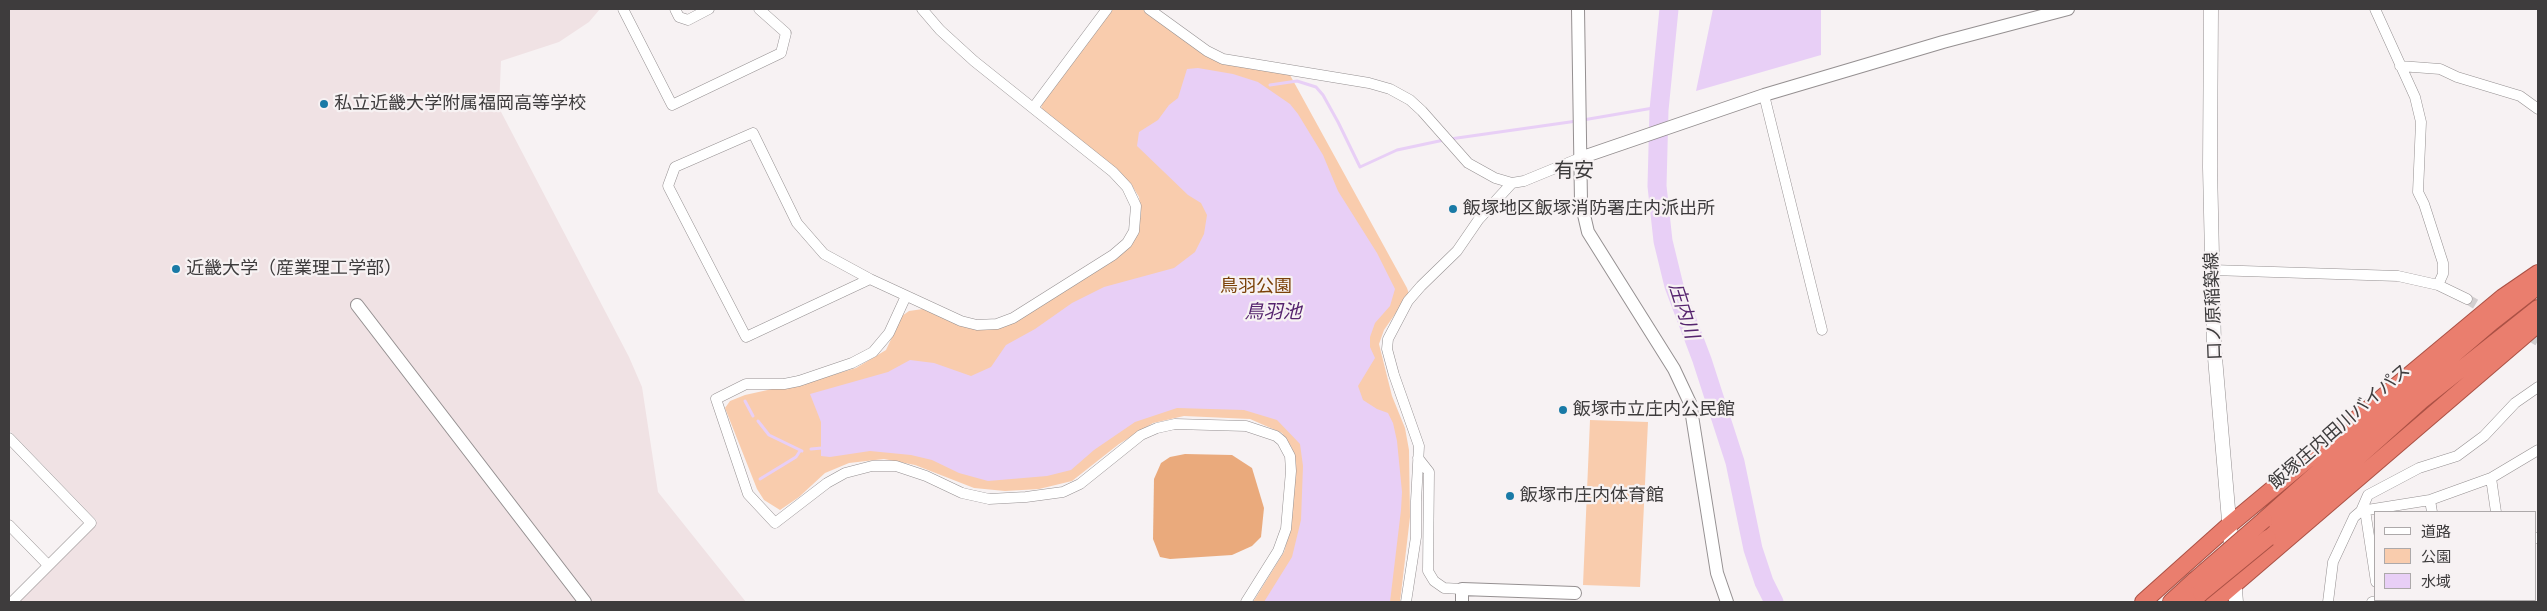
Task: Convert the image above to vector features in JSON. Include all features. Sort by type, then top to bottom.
[{"type":"highway","points":[[2144,602],[2228,526],[2503,297],[2538,273]]},
{"type":"highway","name":"飯塚庄内田川バイパス","points":[[2200,594],[2264,520],[2371,425],[2492,322],[2538,286]]},
{"type":"highway","name":"飯塚庄内田川バイパス","points":[[2171,602],[2200,594],[2268,538],[2421,401],[2538,308]]},
{"type":"highway","points":[[2200,594],[2234,585],[2538,324]]},
{"type":"main road","name":"口ノ原稲築線","points":[[2211,9],[2214,346],[2236,602]]},
{"type":"street","points":[[623,9],[672,105],[782,53],[786,33],[759,9]]},
{"type":"street","points":[[675,9],[679,17],[688,20],[709,9]]},
{"type":"street","points":[[870,279],[746,337],[668,186],[675,167],[753,133],[797,223],[824,254],[906,296],[961,321],[977,325],[997,324],[1013,318],[1113,255],[1127,243],[1134,231],[1136,218],[1134,201],[1127,187],[1113,172],[974,62],[940,30],[922,9]]},
{"type":"street","points":[[1033,108],[1107,9]]},
{"type":"street","points":[[1149,9],[1207,51],[1223,59],[1368,83],[1390,89],[1410,100],[1422,111],[1468,163],[1482,172],[1512,183],[1537,177],[1625,141],[1764,95],[1943,42],[2068,9]]},
{"type":"street","points":[[1578,9],[1581,202],[1588,232],[1674,368],[1690,403],[1717,573],[1727,602]]},
{"type":"street","points":[[2375,9],[2415,97],[2421,122],[2418,192],[2424,204],[2443,263],[2443,274],[2438,285]]},
{"type":"street","points":[[2400,66],[2440,69],[2457,77],[2520,96],[2538,109]]},
{"type":"street","points":[[1764,95],[1822,330]]},
{"type":"street","points":[[1406,602],[1416,537],[1419,446],[1394,375],[1388,349],[1388,338],[1417,291],[1458,251],[1479,219],[1512,183]]},
{"type":"street","points":[[2212,270],[2398,276],[2438,285],[2467,299]]},
{"type":"street","points":[[906,296],[889,333],[872,352],[852,363],[799,381],[784,384],[746,384],[716,399],[748,494],[775,523],[827,482],[845,473],[872,466],[896,466],[926,476],[962,493],[989,499],[1026,497],[1063,492],[1080,484],[1141,435],[1157,428],[1175,424],[1246,426],[1276,436],[1282,441],[1290,456],[1291,471],[1286,529],[1278,551],[1246,602]]},
{"type":"street","points":[[357,306],[585,602]]},
{"type":"street","points":[[2374,571],[2363,510],[2368,495],[2419,468],[2457,456],[2484,436],[2515,403],[2538,387]]},
{"type":"street","points":[[9,438],[91,522],[12,602]]},
{"type":"street","points":[[2328,602],[2333,562],[2354,517],[2363,510],[2430,500],[2491,478],[2538,450]]},
{"type":"street","points":[[1418,458],[1429,472],[1428,571],[1434,581],[1444,588],[1575,593]]},
{"type":"street","points":[[2491,478],[2496,511]]},
{"type":"street","points":[[2430,500],[2432,511]]},
{"type":"street","points":[[9,525],[48,565]]},
{"type":"street","points":[[1462,589],[1462,602]]},
{"type":"shaded area","points":[[9,9],[600,9],[589,22],[559,42],[501,61],[499,108],[629,357],[642,387],[658,492],[746,602],[19,602],[97,521],[9,430]]},
{"type":"shaded area","points":[[1185,454],[1232,455],[1252,468],[1264,508],[1261,537],[1252,546],[1232,555],[1170,559],[1160,557],[1153,539],[1154,479],[1161,463],[1170,457]]},
{"type":"green space","name":"鳥羽池","points":[[1111,9],[1145,9],[1202,51],[1290,75],[1407,288],[1409,294],[1384,330],[1379,344],[1392,396],[1405,428],[1409,450],[1410,517],[1400,602],[1253,602],[1284,552],[1291,527],[1294,467],[1292,448],[1282,433],[1250,419],[1184,416],[1153,423],[1119,444],[1072,481],[1039,489],[1005,491],[974,488],[915,465],[884,459],[849,463],[825,473],[799,497],[780,510],[764,500],[757,489],[725,408],[730,401],[745,395],[822,378],[856,368],[886,350],[902,316],[909,311],[923,309],[950,320],[988,326],[1051,297],[1138,231],[1141,213],[1139,197],[1131,184],[1041,109],[1043,99]]},
{"type":"green space","points":[[1590,420],[1648,422],[1640,587],[1583,585]]},
{"type":"water","points":[[1713,9],[1821,9],[1821,55],[1696,91]]},
{"type":"water","name":"鳥羽池","points":[[1198,68],[1233,74],[1258,82],[1290,104],[1323,155],[1338,191],[1377,253],[1395,289],[1390,306],[1375,323],[1370,337],[1370,347],[1375,358],[1358,386],[1363,400],[1377,409],[1388,413],[1393,423],[1397,441],[1402,492],[1390,602],[1264,602],[1292,557],[1301,520],[1303,466],[1300,444],[1277,420],[1244,410],[1177,408],[1135,422],[1094,450],[1071,470],[1047,476],[988,481],[959,473],[932,460],[911,455],[870,451],[830,457],[821,456],[821,422],[810,394],[888,372],[910,360],[934,363],[971,376],[991,367],[1006,345],[1035,329],[1072,303],[1104,287],[1174,268],[1195,252],[1204,234],[1207,215],[1201,203],[1188,195],[1137,146],[1139,132],[1158,120],[1169,105],[1178,98],[1187,69]]},
{"type":"waterway","name":"庄内川","points":[[1669,9],[1659,110],[1657,186],[1663,241],[1674,286],[1702,360],[1735,462],[1753,549],[1764,582],[1774,602]]},
{"type":"waterway","points":[[1270,85],[1297,81],[1316,87],[1323,95],[1338,122],[1360,167],[1397,150],[1444,140]]},
{"type":"waterway","points":[[1583,120],[1659,107]]},
{"type":"waterway","points":[[1450,139],[1577,121]]},
{"type":"waterway","points":[[745,401],[753,416]]},
{"type":"waterway","points":[[758,421],[769,435],[802,451]]},
{"type":"waterway","points":[[811,449],[822,448]]},
{"type":"waterway","points":[[760,479],[796,457],[800,451]]},
{"type":"tunnel","points":[[2467,299],[2538,341]]},
{"type":"place","name":"私立近畿大学附属福岡高等学校","points":[[324,104]]},
{"type":"place","name":"飯塚地区飯塚消防署庄内派出所","points":[[1453,209]]},
{"type":"place","name":"近畿大学（産業理工学部）","points":[[176,269]]},
{"type":"place","name":"飯塚市立庄内公民館","points":[[1563,410]]},
{"type":"place","name":"飯塚市庄内体育館","points":[[1510,496]]},
{"type":"district","name":"有安","points":[[1574,172]]},
{"type":"park label","name":"鳥羽公園","points":[[1256,287]]}]
